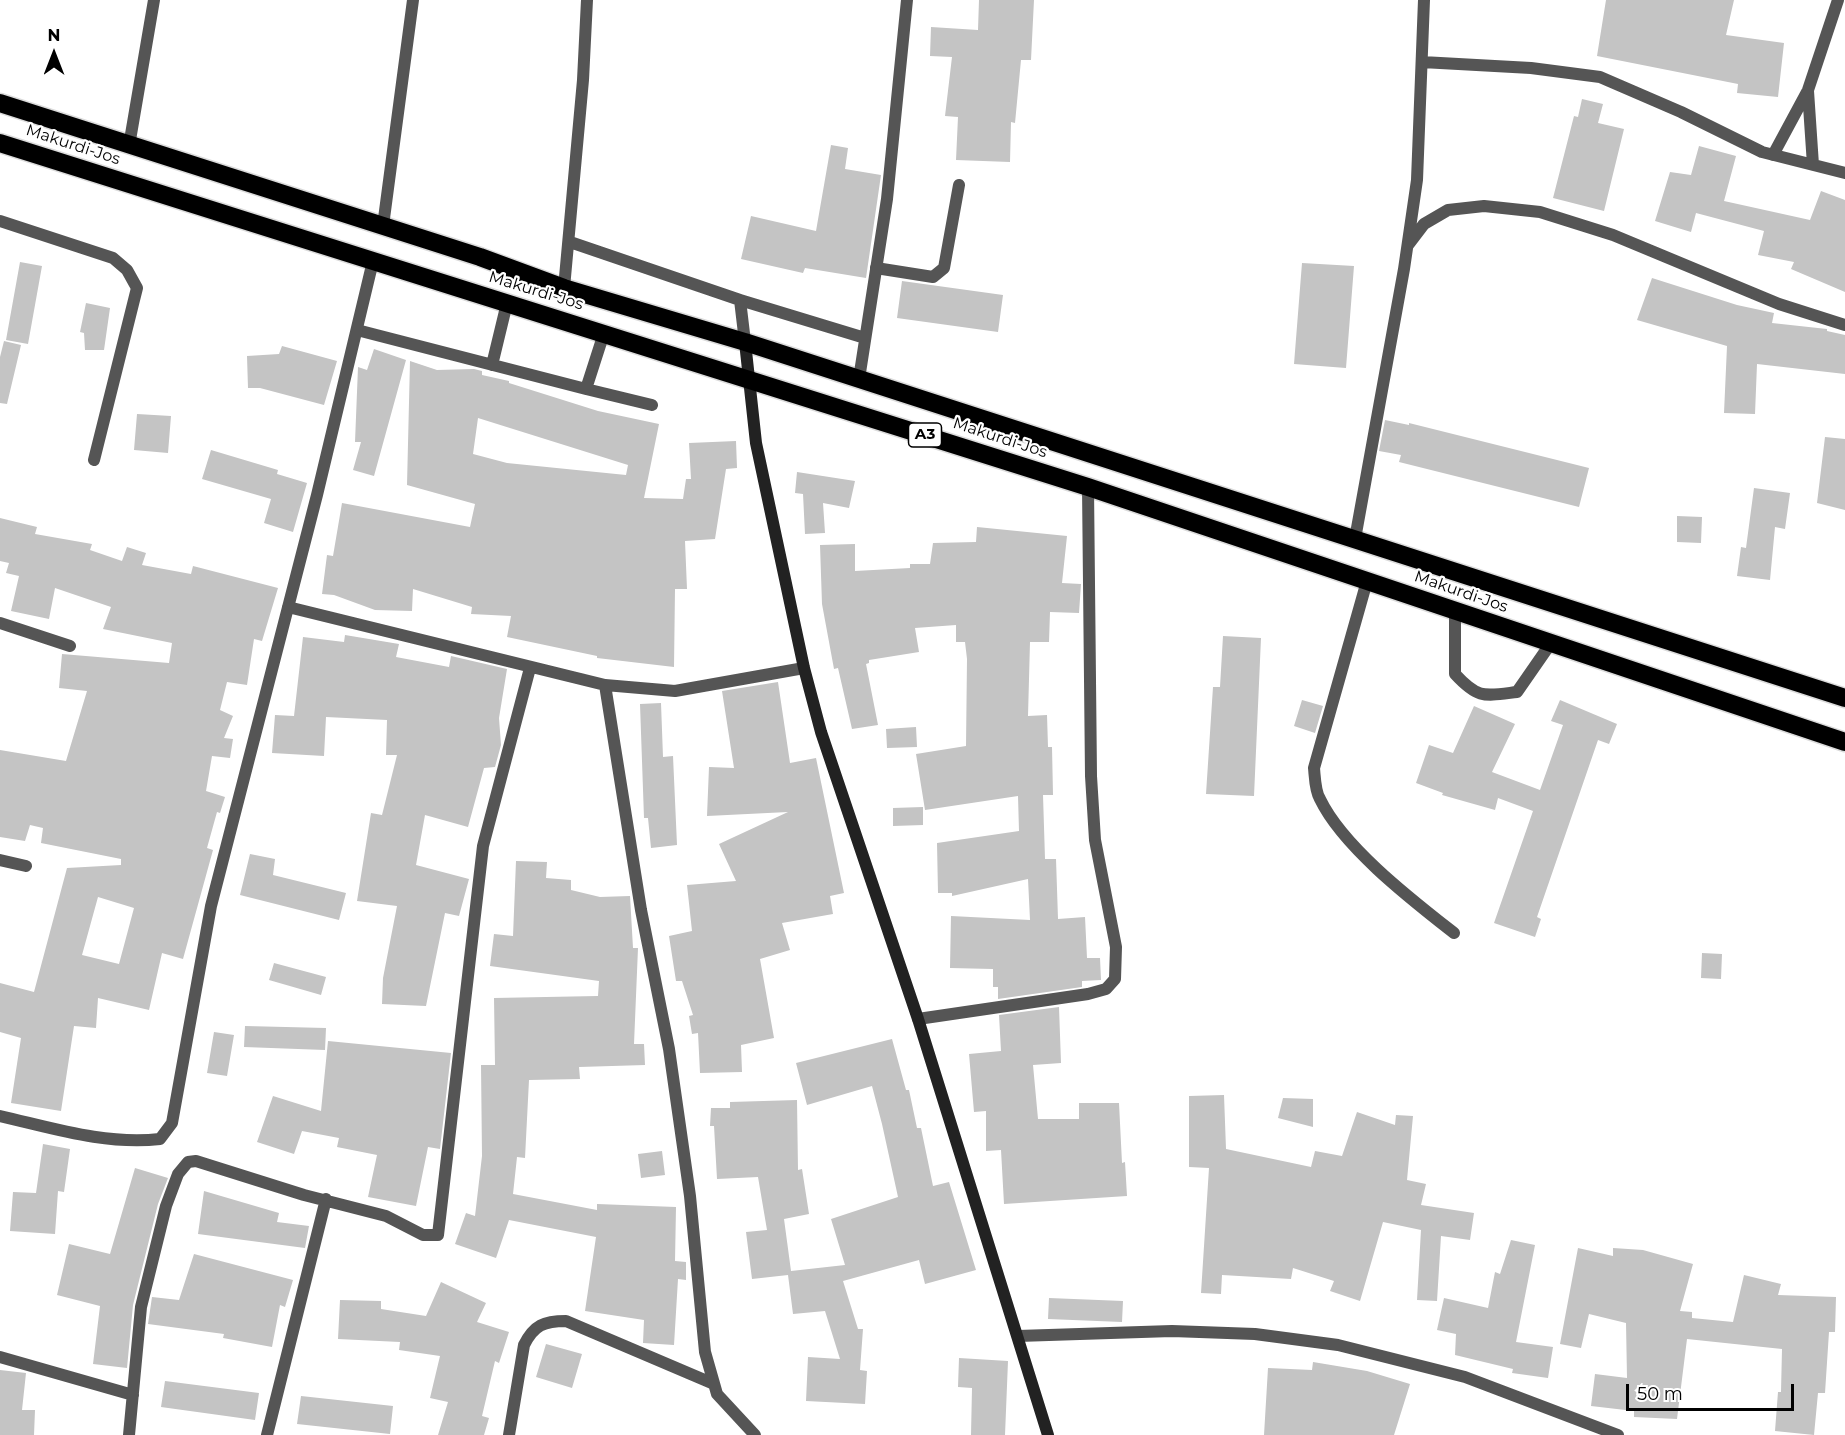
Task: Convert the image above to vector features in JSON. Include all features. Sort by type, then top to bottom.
[{"type":"highway","name":"Makurdi-Jos","points":[[0,103],[383,226],[564,288],[745,342],[1845,698]]},
{"type":"highway","name":"Makurdi-Jos","points":[[0,143],[1088,487],[1845,742]]},
{"type":"main road","points":[[745,342],[756,442],[804,668],[821,732],[918,1019],[1048,1435]]},
{"type":"street","points":[[129,146],[154,0]]},
{"type":"street","points":[[383,226],[413,0]]},
{"type":"street","points":[[564,288],[570,242],[587,0]]},
{"type":"street","points":[[859,379],[887,199],[907,0]]},
{"type":"street","points":[[1355,539],[1417,180],[1424,0]]},
{"type":"street","points":[[1773,154],[1808,90],[1838,0]]},
{"type":"street","points":[[1422,62],[1531,68],[1600,77],[1773,154],[1845,173]]},
{"type":"street","points":[[1808,90],[1813,165]]},
{"type":"street","points":[[876,268],[933,277],[944,268],[959,184]]},
{"type":"street","points":[[1407,246],[1424,224],[1448,210],[1484,206],[1540,212],[1613,235],[1779,304],[1845,325]]},
{"type":"street","points":[[0,221],[113,258],[127,270],[137,288],[94,460]]},
{"type":"street","points":[[570,242],[740,300],[865,338]]},
{"type":"street","points":[[0,1116],[102,1139],[160,1139],[172,1123],[211,906],[374,261]]},
{"type":"street","points":[[740,300],[745,342]]},
{"type":"street","points":[[492,365],[507,303]]},
{"type":"street","points":[[357,330],[652,405]]},
{"type":"street","points":[[586,389],[604,333]]},
{"type":"street","points":[[918,1019],[1088,994],[1106,988],[1115,979],[1116,947],[1095,840],[1091,776],[1088,487]]},
{"type":"street","points":[[1366,581],[1314,768],[1318,797],[1334,824],[1401,891],[1454,933]]},
{"type":"street","points":[[288,607],[605,685],[675,690],[804,668]]},
{"type":"street","points":[[1455,611],[1455,674],[1472,692],[1494,695],[1517,692],[1551,643]]},
{"type":"street","points":[[0,623],[70,646]]},
{"type":"street","points":[[129,1435],[141,1306],[159,1231],[178,1174],[188,1162],[196,1161],[304,1195],[386,1216],[423,1235],[435,1237],[440,1231],[483,846],[530,668]]},
{"type":"street","points":[[605,685],[641,910],[669,1049],[690,1197],[705,1352],[717,1394],[754,1435]]},
{"type":"street","points":[[0,860],[26,866]]},
{"type":"street","points":[[267,1435],[326,1199]]},
{"type":"street","points":[[509,1435],[524,1346],[530,1333],[546,1321],[566,1321],[714,1384]]},
{"type":"street","points":[[1018,1336],[1184,1331],[1255,1334],[1338,1345],[1465,1377],[1618,1435]]},
{"type":"street","points":[[0,1357],[132,1395]]},
{"type":"building","points":[[979,0],[1034,0],[1031,60],[1021,60],[1015,123],[1011,122],[1010,162],[956,160],[958,117],[945,116],[952,57],[930,56],[931,27],[978,30]]},
{"type":"building","points":[[1606,0],[1734,0],[1726,35],[1784,43],[1778,97],[1737,93],[1738,84],[1597,56]]},
{"type":"building","points":[[1582,99],[1603,104],[1598,123],[1624,129],[1604,211],[1553,198],[1574,116],[1578,117]]},
{"type":"building","points":[[831,145],[848,148],[845,169],[881,175],[866,278],[805,268],[803,273],[741,259],[751,216],[816,231]]},
{"type":"building","points":[[1699,146],[1736,156],[1724,201],[1810,220],[1821,191],[1845,200],[1845,292],[1791,269],[1794,262],[1758,255],[1764,231],[1696,213],[1691,232],[1655,221],[1670,172],[1691,175]]},
{"type":"building","points":[[20,262],[42,266],[28,344],[6,340]]},
{"type":"building","points":[[1302,263],[1354,266],[1346,368],[1294,364]]},
{"type":"building","points":[[1652,278],[1737,305],[1774,313],[1772,323],[1827,329],[1827,331],[1845,335],[1845,374],[1757,364],[1755,414],[1724,413],[1727,346],[1637,320]]},
{"type":"building","points":[[902,281],[1003,295],[998,332],[897,318]]},
{"type":"building","points":[[86,303],[110,308],[104,350],[85,350],[84,333],[80,332]]},
{"type":"building","points":[[4,341],[21,345],[7,404],[0,403],[0,357]]},
{"type":"building","points":[[282,346],[337,361],[324,405],[260,388],[248,388],[247,356],[279,354]]},
{"type":"building","points":[[374,349],[406,360],[374,476],[353,470],[361,442],[355,442],[358,367],[367,370]]},
{"type":"building","points":[[410,361],[437,370],[474,369],[482,371],[482,375],[509,381],[509,383],[598,411],[659,424],[644,498],[683,499],[686,479],[691,479],[689,443],[736,441],[737,468],[726,469],[715,539],[685,541],[687,589],[675,589],[674,667],[597,658],[597,656],[507,637],[511,616],[471,614],[472,607],[413,589],[412,611],[375,610],[334,595],[322,594],[327,555],[333,556],[342,503],[470,527],[475,504],[407,485]],"holes":[[[478,418],[628,465],[626,475],[507,463],[473,454]]]},
{"type":"building","points":[[137,414],[171,416],[168,453],[134,450]]},
{"type":"building","points":[[1385,420],[1409,425],[1409,423],[1589,468],[1579,507],[1399,462],[1401,455],[1379,451]]},
{"type":"building","points":[[1825,437],[1845,439],[1845,510],[1817,503]]},
{"type":"building","points":[[211,450],[278,470],[277,474],[307,483],[293,532],[264,523],[271,499],[202,479]]},
{"type":"building","points":[[797,472],[855,481],[849,508],[823,503],[825,533],[805,534],[803,494],[795,493]]},
{"type":"building","points":[[1754,488],[1790,493],[1785,529],[1775,527],[1770,580],[1737,576],[1741,547],[1746,548]]},
{"type":"building","points":[[1677,516],[1702,517],[1701,543],[1677,542]]},
{"type":"building","points":[[0,518],[37,527],[35,534],[92,544],[90,550],[122,561],[127,547],[146,553],[142,565],[191,574],[193,566],[278,588],[262,641],[254,639],[247,685],[227,682],[220,710],[233,716],[224,738],[233,739],[230,758],[212,756],[206,791],[225,797],[220,813],[217,812],[207,848],[213,850],[183,959],[162,953],[149,1010],[98,998],[96,1028],[74,1026],[61,1111],[11,1103],[21,1038],[0,1032],[0,983],[34,992],[67,868],[121,865],[121,859],[41,843],[43,828],[30,825],[25,841],[0,837],[0,750],[66,761],[87,691],[59,688],[62,654],[169,663],[172,643],[103,629],[111,607],[55,588],[49,619],[11,611],[19,576],[6,573],[9,563],[0,561]],"holes":[[[98,897],[134,908],[119,964],[82,955]]]},
{"type":"building","points":[[977,527],[1067,536],[1062,583],[1081,584],[1079,613],[1050,612],[1049,642],[1030,642],[1028,716],[1047,715],[1048,747],[1052,747],[1053,795],[1043,795],[1045,859],[1056,859],[1058,919],[1085,917],[1087,958],[1100,958],[1101,980],[1082,981],[1082,987],[998,999],[998,987],[993,987],[993,969],[950,968],[951,916],[1030,920],[1028,879],[952,896],[952,893],[938,893],[937,843],[1019,831],[1018,796],[925,810],[916,754],[966,746],[967,659],[965,642],[956,642],[956,625],[915,628],[919,652],[869,660],[866,664],[878,725],[852,729],[838,668],[834,669],[822,604],[820,545],[855,544],[855,571],[910,568],[910,564],[930,564],[933,543],[976,542]]},
{"type":"building","points":[[345,635],[399,644],[396,657],[449,667],[451,656],[507,669],[499,718],[501,745],[495,767],[484,768],[468,827],[425,815],[416,865],[469,879],[459,916],[445,913],[426,1006],[382,1004],[383,978],[397,906],[357,901],[371,813],[382,815],[397,755],[386,755],[387,720],[326,717],[324,756],[272,753],[275,715],[294,716],[303,637],[344,642]]},
{"type":"building","points":[[1223,636],[1261,638],[1254,796],[1206,794],[1213,687],[1220,687]]},
{"type":"building","points":[[778,682],[790,763],[816,758],[844,893],[830,896],[833,914],[782,923],[790,950],[760,959],[774,1038],[741,1045],[742,1072],[700,1073],[698,1033],[692,1034],[689,1016],[693,1015],[682,981],[676,981],[669,936],[692,931],[687,885],[736,881],[719,844],[788,812],[707,816],[709,767],[734,768],[722,691]]},
{"type":"building","points":[[1302,700],[1323,706],[1315,733],[1294,726]]},
{"type":"building","points":[[1560,700],[1617,724],[1609,744],[1598,740],[1537,917],[1541,919],[1535,937],[1494,923],[1533,811],[1498,798],[1495,810],[1442,795],[1443,793],[1416,783],[1429,745],[1453,753],[1474,706],[1515,724],[1492,772],[1540,790],[1563,725],[1551,721]]},
{"type":"building","points":[[661,703],[663,757],[673,756],[677,845],[651,848],[648,818],[644,818],[640,704]]},
{"type":"building","points":[[916,727],[917,747],[887,748],[886,729]]},
{"type":"building","points":[[923,807],[923,825],[893,826],[893,808]]},
{"type":"building","points":[[250,854],[275,859],[273,875],[346,893],[339,920],[240,895]]},
{"type":"building","points":[[516,861],[547,862],[546,878],[571,880],[571,890],[600,897],[630,896],[633,948],[638,948],[634,1044],[644,1044],[645,1065],[579,1067],[580,1079],[529,1080],[525,1158],[517,1157],[513,1194],[597,1210],[597,1204],[676,1207],[675,1261],[686,1262],[686,1280],[678,1279],[674,1345],[643,1343],[644,1320],[585,1311],[596,1237],[509,1220],[496,1258],[455,1244],[466,1213],[475,1216],[482,1156],[481,1065],[495,1065],[494,998],[598,996],[599,981],[490,966],[494,934],[513,936]]},
{"type":"building","points":[[1702,953],[1722,954],[1721,979],[1701,978]]},
{"type":"building","points":[[274,963],[326,977],[321,995],[269,980]]},
{"type":"building","points":[[1059,1007],[1061,1063],[1033,1065],[1038,1119],[1079,1119],[1079,1103],[1119,1103],[1122,1163],[1125,1162],[1127,1196],[1004,1204],[1001,1150],[986,1151],[986,1111],[974,1112],[969,1054],[1001,1051],[999,1015]]},
{"type":"building","points":[[245,1026],[326,1028],[325,1050],[244,1047]]},
{"type":"building","points":[[214,1032],[234,1035],[227,1076],[207,1073]]},
{"type":"building","points":[[892,1039],[906,1090],[909,1090],[917,1128],[921,1128],[933,1186],[949,1182],[976,1270],[925,1284],[919,1260],[843,1281],[858,1329],[863,1329],[860,1370],[867,1371],[865,1404],[806,1401],[808,1357],[840,1359],[825,1311],[793,1314],[788,1275],[752,1279],[746,1232],[767,1230],[758,1177],[717,1179],[714,1126],[710,1126],[711,1108],[730,1108],[730,1102],[797,1100],[798,1170],[802,1169],[809,1214],[784,1219],[791,1271],[845,1265],[831,1219],[898,1197],[882,1124],[872,1086],[807,1105],[796,1063]]},
{"type":"building","points":[[328,1041],[451,1053],[440,1149],[428,1147],[416,1206],[368,1197],[377,1155],[337,1147],[339,1138],[302,1131],[294,1154],[257,1142],[273,1096],[321,1111]]},
{"type":"building","points":[[1224,1095],[1226,1149],[1311,1167],[1315,1151],[1342,1156],[1357,1112],[1395,1125],[1396,1115],[1413,1116],[1407,1180],[1426,1184],[1421,1205],[1474,1213],[1470,1240],[1441,1236],[1437,1301],[1417,1300],[1421,1230],[1383,1222],[1360,1301],[1330,1291],[1334,1281],[1293,1268],[1291,1279],[1222,1275],[1221,1294],[1201,1293],[1209,1168],[1189,1167],[1189,1096]]},
{"type":"building","points":[[1283,1098],[1313,1099],[1313,1127],[1278,1118]]},
{"type":"building","points":[[43,1144],[70,1149],[64,1192],[58,1191],[55,1234],[10,1231],[13,1192],[36,1193]]},
{"type":"building","points":[[662,1151],[665,1175],[641,1178],[638,1154]]},
{"type":"building","points":[[135,1168],[168,1178],[158,1204],[133,1305],[127,1368],[93,1364],[100,1306],[57,1295],[69,1244],[110,1254]]},
{"type":"building","points":[[204,1191],[279,1213],[277,1222],[309,1226],[305,1248],[198,1234]]},
{"type":"building","points":[[1511,1240],[1535,1245],[1516,1342],[1553,1347],[1548,1378],[1512,1373],[1513,1369],[1455,1355],[1456,1334],[1437,1330],[1444,1298],[1488,1308],[1495,1272],[1500,1274]]},
{"type":"building","points":[[1578,1248],[1613,1256],[1613,1248],[1643,1250],[1693,1264],[1680,1311],[1692,1312],[1692,1318],[1733,1322],[1744,1275],[1781,1284],[1778,1295],[1836,1297],[1835,1332],[1829,1332],[1825,1393],[1818,1393],[1814,1435],[1775,1431],[1778,1392],[1781,1392],[1782,1349],[1687,1339],[1677,1419],[1634,1417],[1634,1411],[1591,1406],[1595,1374],[1627,1378],[1626,1323],[1589,1314],[1581,1348],[1560,1344]]},
{"type":"building","points":[[194,1254],[293,1280],[285,1307],[280,1305],[272,1347],[223,1338],[224,1334],[148,1324],[152,1297],[179,1300]]},
{"type":"building","points":[[441,1282],[486,1303],[477,1322],[509,1332],[499,1363],[495,1361],[482,1416],[489,1418],[484,1435],[438,1435],[448,1402],[430,1398],[440,1356],[399,1350],[400,1342],[338,1339],[340,1300],[381,1301],[381,1309],[426,1316]]},
{"type":"building","points":[[1049,1298],[1123,1301],[1122,1322],[1048,1319]]},
{"type":"building","points":[[546,1344],[582,1354],[572,1388],[536,1377]]},
{"type":"building","points":[[959,1358],[1008,1361],[1005,1435],[971,1435],[972,1388],[958,1387]]},
{"type":"building","points":[[1313,1362],[1367,1371],[1410,1384],[1394,1435],[1264,1435],[1268,1368],[1312,1370]]},
{"type":"building","points":[[0,1370],[26,1373],[22,1410],[35,1410],[34,1435],[0,1435]]},
{"type":"building","points":[[165,1381],[259,1393],[255,1420],[161,1407]]},
{"type":"building","points":[[301,1396],[393,1406],[390,1434],[297,1424]]}]
